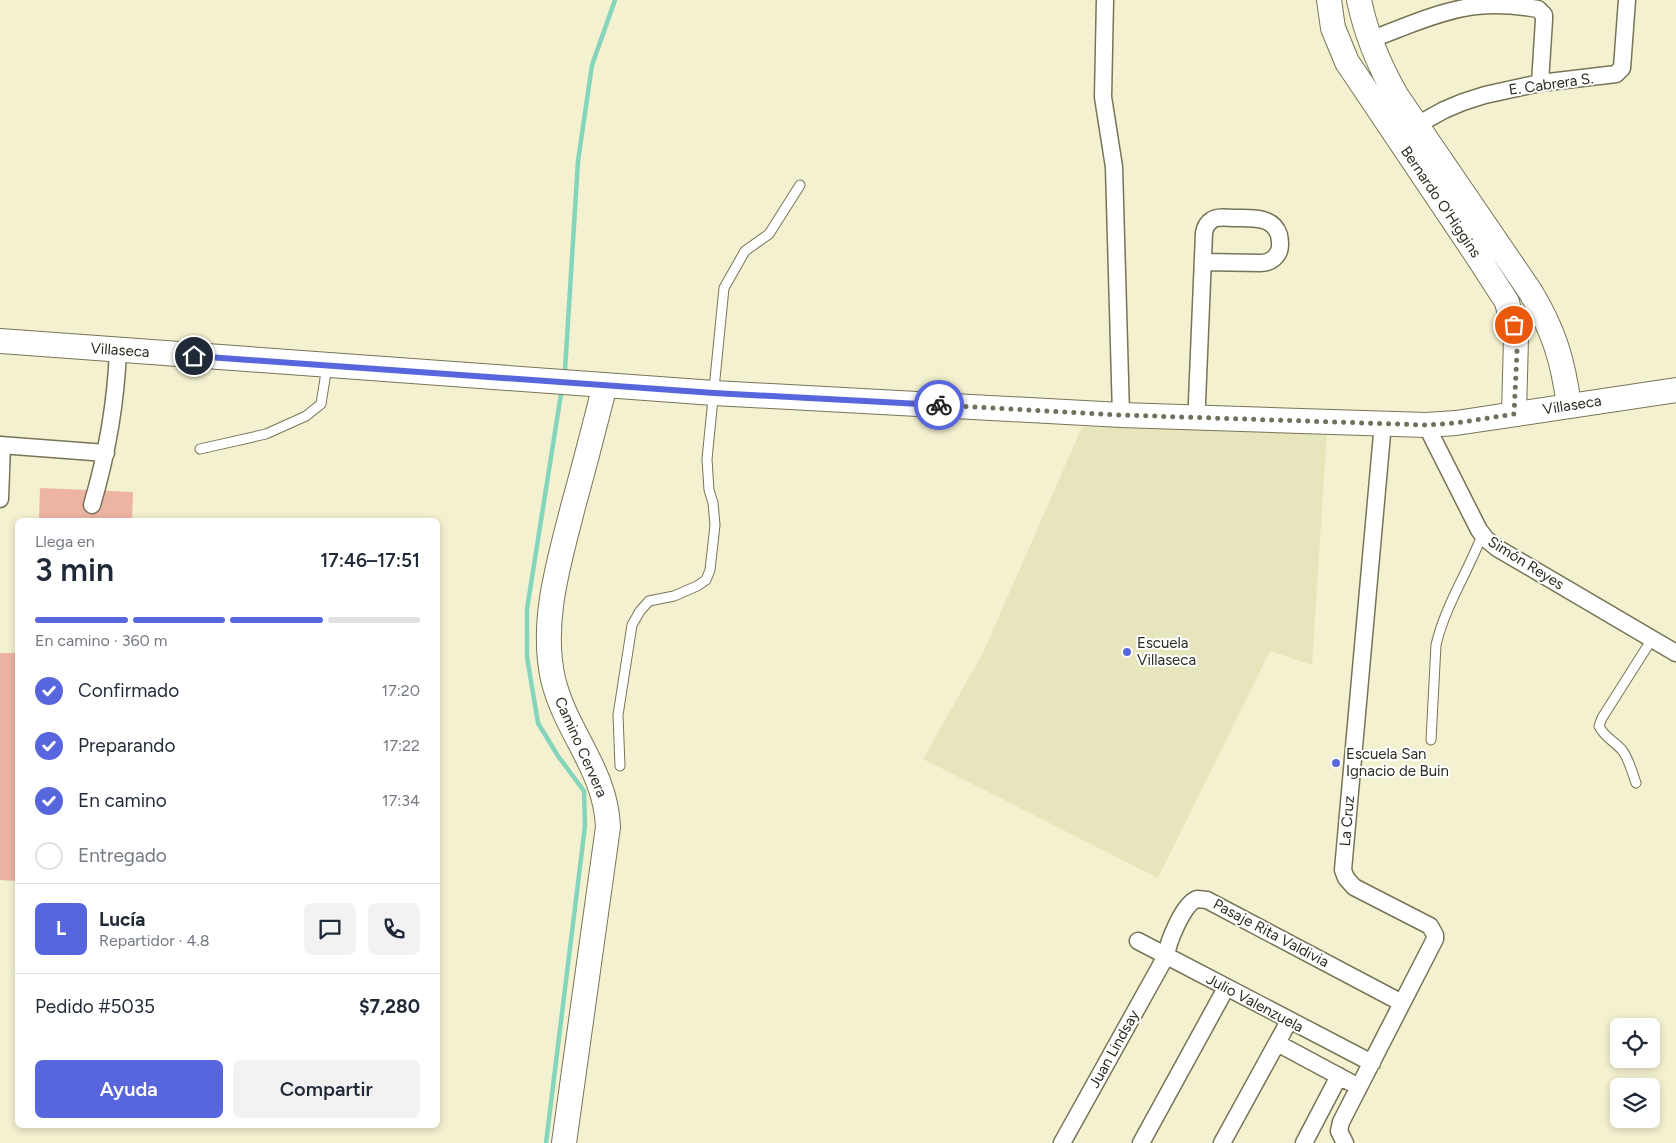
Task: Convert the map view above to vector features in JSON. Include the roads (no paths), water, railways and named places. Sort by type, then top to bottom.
[{"type":"street","points":[[1105,0],[1102,96],[1114,166],[1121,415]]},
{"type":"street","name":"Bernardo O'Higgins","points":[[1329,0],[1332,28],[1341,51],[1387,102],[1417,125],[1538,306],[1560,354],[1569,406]]},
{"type":"street","name":"Bernardo O'Higgins","points":[[1359,0],[1369,40],[1382,68],[1387,102],[1506,302],[1516,338],[1514,414]]},
{"type":"street","name":"E. Cabrera S.","points":[[1417,125],[1463,102],[1509,89],[1540,83],[1612,76],[1619,72],[1622,63],[1627,0]]},
{"type":"street","points":[[1369,40],[1448,11],[1466,7],[1494,6],[1538,9],[1544,15],[1540,83]]},
{"type":"street","points":[[1197,418],[1203,262],[1205,229],[1209,222],[1216,218],[1261,220],[1270,224],[1278,232],[1280,248],[1276,256],[1269,261],[1260,263],[1203,262]]},
{"type":"street","name":"Villaseca","points":[[0,342],[714,393],[1121,415],[1383,424],[1426,425],[1456,423],[1676,390]]},
{"type":"street","points":[[92,505],[106,453],[115,402],[118,350]]},
{"type":"street","name":"Camino Cervera","points":[[564,1143],[606,849],[608,822],[606,803],[598,780],[567,719],[556,690],[550,661],[549,631],[552,599],[559,564],[605,385]]},
{"type":"street","name":"La Cruz","points":[[1345,1143],[1340,1136],[1340,1126],[1435,939],[1430,926],[1354,887],[1346,878],[1343,870],[1383,424]]},
{"type":"street","name":"Simón Reyes","points":[[1426,425],[1482,535],[1497,548],[1676,653]]},
{"type":"street","points":[[0,499],[1,445],[106,453]]},
{"type":"street","name":"Pasaje Rita Valdivia","points":[[1166,956],[1172,936],[1188,906],[1193,900],[1204,899],[1402,1003]]},
{"type":"street","name":"Julio Valenzuela","points":[[1138,941],[1372,1063]]},
{"type":"street","name":"Juan Lindsay","points":[[1062,1143],[1166,956]]},
{"type":"street","points":[[1141,1143],[1226,988]]},
{"type":"street","points":[[1222,1143],[1289,1021]]},
{"type":"street","name":"Julio Valenzuela","points":[[1277,1043],[1359,1087]]},
{"type":"street","points":[[1304,1143],[1339,1076]]},
{"type":"lane","points":[[620,766],[618,715],[632,625],[640,611],[649,601],[674,596],[697,586],[706,580],[710,570],[715,525],[713,503],[709,490],[707,459],[724,288],[745,251],[769,234],[800,185]]},
{"type":"lane","points":[[200,449],[266,434],[306,416],[321,404],[327,365]]},
{"type":"lane","points":[[1430,740],[1438,636],[1482,535]]},
{"type":"lane","points":[[1636,783],[1626,756],[1620,748],[1602,733],[1599,726],[1602,718],[1652,639]]},
{"type":"waterway","points":[[565,370],[578,161],[592,65],[615,0]]},
{"type":"waterway","points":[[546,1143],[585,826],[584,791],[558,756],[538,723],[527,657],[527,609],[561,394]]},
{"type":"place","name":"Escuela Villaseca","points":[[1127,652]]},
{"type":"place","name":"Escuela San Ignacio de Buin","points":[[1336,763]]}]
